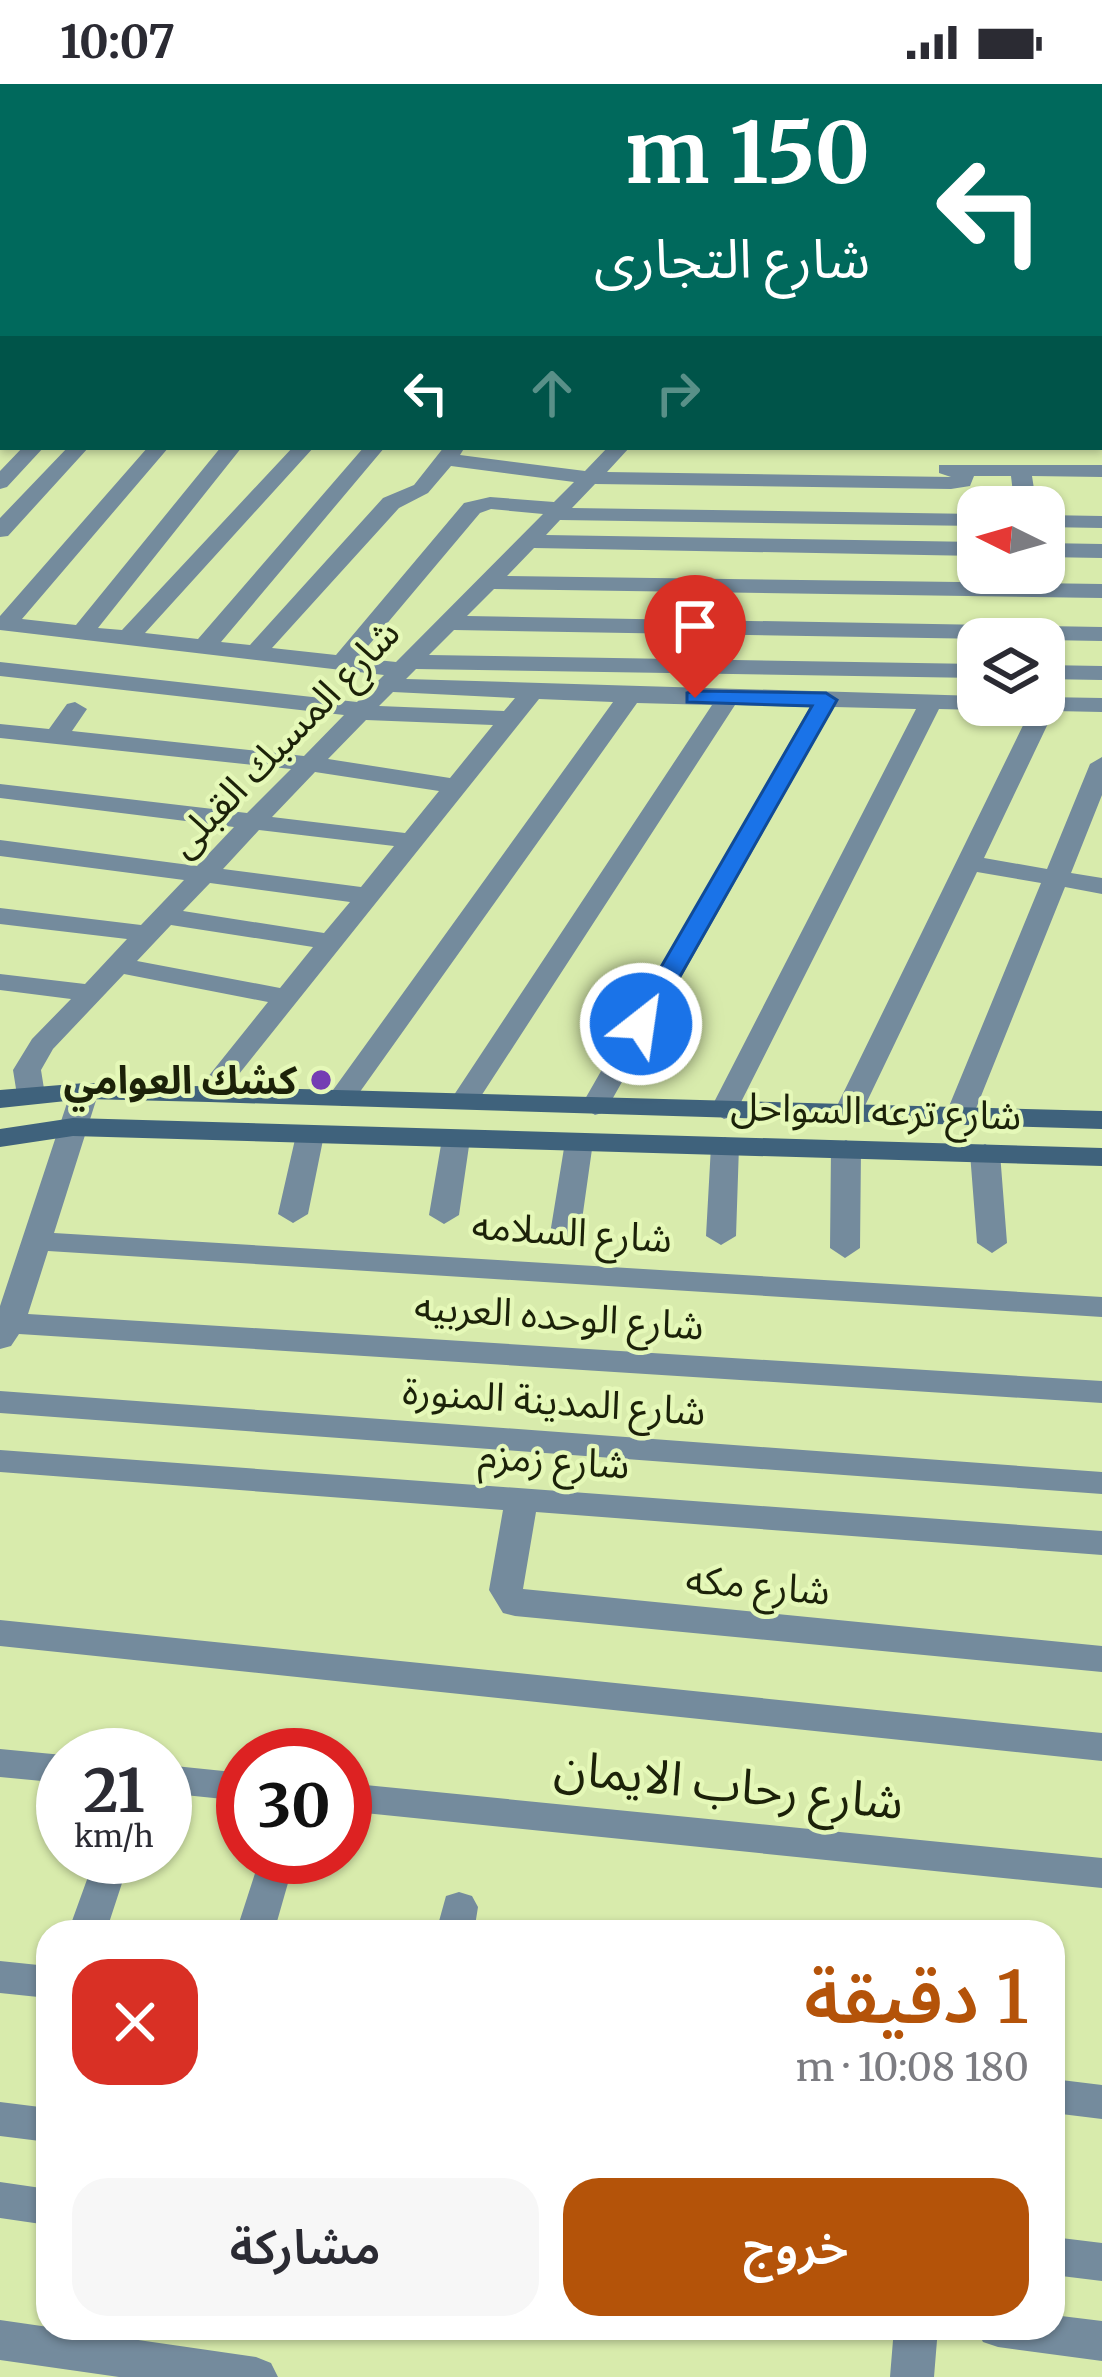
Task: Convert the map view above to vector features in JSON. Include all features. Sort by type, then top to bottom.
[{"type":"main road","name":"شارع ترعه السواحل","points":[[0,1099],[85,1091],[847,1114],[1100,1115]]},
{"type":"main road","points":[[680,1145],[681,1108]]},
{"type":"main road","points":[[1013,1117],[1016,1154]]},
{"type":"main road","name":"شارع ترعه السواحل","points":[[0,1138],[74,1127],[1102,1157]]},
{"type":"street","points":[[0,483],[31,450]]},
{"type":"street","points":[[0,531],[76,450]]},
{"type":"street","points":[[3,624],[156,450]]},
{"type":"street","points":[[82,633],[230,450]]},
{"type":"street","points":[[127,639],[301,450]]},
{"type":"street","points":[[203,647],[372,450]]},
{"type":"street","points":[[1026,450],[1026,486]]},
{"type":"street","points":[[255,653],[391,503],[421,489],[450,453],[952,483],[963,482],[964,469],[1102,471]]},
{"type":"street","name":"شارع المسبك القبلى","points":[[32,1060],[256,819],[606,462]]},
{"type":"street","points":[[343,663],[362,634],[472,508],[496,503],[559,512],[957,520]]},
{"type":"street","points":[[1065,521],[1102,522]]},
{"type":"street","points":[[532,541],[957,549]]},
{"type":"street","points":[[1065,550],[1102,551]]},
{"type":"street","points":[[491,582],[1102,591]]},
{"type":"street","points":[[450,623],[1102,634]]},
{"type":"street","points":[[3,624],[343,663],[532,692],[957,703]]},
{"type":"street","points":[[0,669],[362,711],[510,718]]},
{"type":"street","points":[[400,672],[957,671]]},
{"type":"street","points":[[1065,672],[1102,673]]},
{"type":"street","points":[[209,1093],[532,692]]},
{"type":"street","points":[[342,1097],[630,696]]},
{"type":"street","points":[[464,1101],[728,698]]},
{"type":"street","points":[[595,1106],[826,700]]},
{"type":"street","points":[[724,1110],[931,702]]},
{"type":"street","points":[[1065,704],[1102,705]]},
{"type":"street","points":[[56,737],[75,709]]},
{"type":"street","points":[[152,748],[170,719]]},
{"type":"street","points":[[847,1114],[1034,726]]},
{"type":"street","points":[[0,731],[309,764],[456,786]]},
{"type":"street","points":[[959,1116],[1102,764]]},
{"type":"street","points":[[0,791],[412,841]]},
{"type":"street","points":[[0,848],[368,896]]},
{"type":"street","points":[[968,863],[1102,886]]},
{"type":"street","points":[[0,916],[331,942]]},
{"type":"street","points":[[118,965],[286,997]]},
{"type":"street","points":[[0,982],[92,993]]},
{"type":"street","points":[[0,1056],[32,1060],[27,1081],[31,1094]]},
{"type":"street","points":[[5,1331],[21,1260],[85,1091]]},
{"type":"street","points":[[293,1214],[310,1135]]},
{"type":"street","points":[[444,1216],[456,1139]]},
{"type":"street","points":[[565,1234],[579,1142]]},
{"type":"street","points":[[721,1236],[725,1146]]},
{"type":"street","points":[[845,1248],[846,1149]]},
{"type":"street","points":[[985,1153],[992,1243]]},
{"type":"street","name":"شارع السلامه","points":[[21,1260],[1102,1307]]},
{"type":"street","name":"شارع الوحده العربيه","points":[[5,1331],[1102,1392]]},
{"type":"street","name":"شارع المدينة المنورة","points":[[0,1402],[1102,1483]]},
{"type":"street","name":"شارع زمزم","points":[[0,1461],[1102,1543]]},
{"type":"street","name":"شارع مكه","points":[[520,1500],[506,1590],[515,1604],[1102,1659]]},
{"type":"street","points":[[0,1633],[1102,1747]]},
{"type":"street","points":[[0,1763],[36,1766]]},
{"type":"street","name":"شارع رحاب الايمان","points":[[372,1800],[1102,1873]]},
{"type":"street","points":[[91,1920],[103,1884]]},
{"type":"street","points":[[258,1920],[268,1884]]},
{"type":"street","points":[[0,1977],[36,1981]]},
{"type":"street","points":[[1065,2097],[1102,2102]]},
{"type":"street","points":[[0,2119],[36,2124]]},
{"type":"street","points":[[0,2200],[36,2204]]},
{"type":"street","points":[[1065,2257],[1102,2262]]},
{"type":"street","points":[[1065,2336],[1102,2341]]},
{"type":"street","points":[[0,2340],[256,2377]]},
{"type":"street","points":[[912,2377],[915,2340]]},
{"type":"place","name":"كشك العوامي","points":[[321,1080]]},
{"type":"route","points":[[641,1024],[826,700],[695,698]]}]
